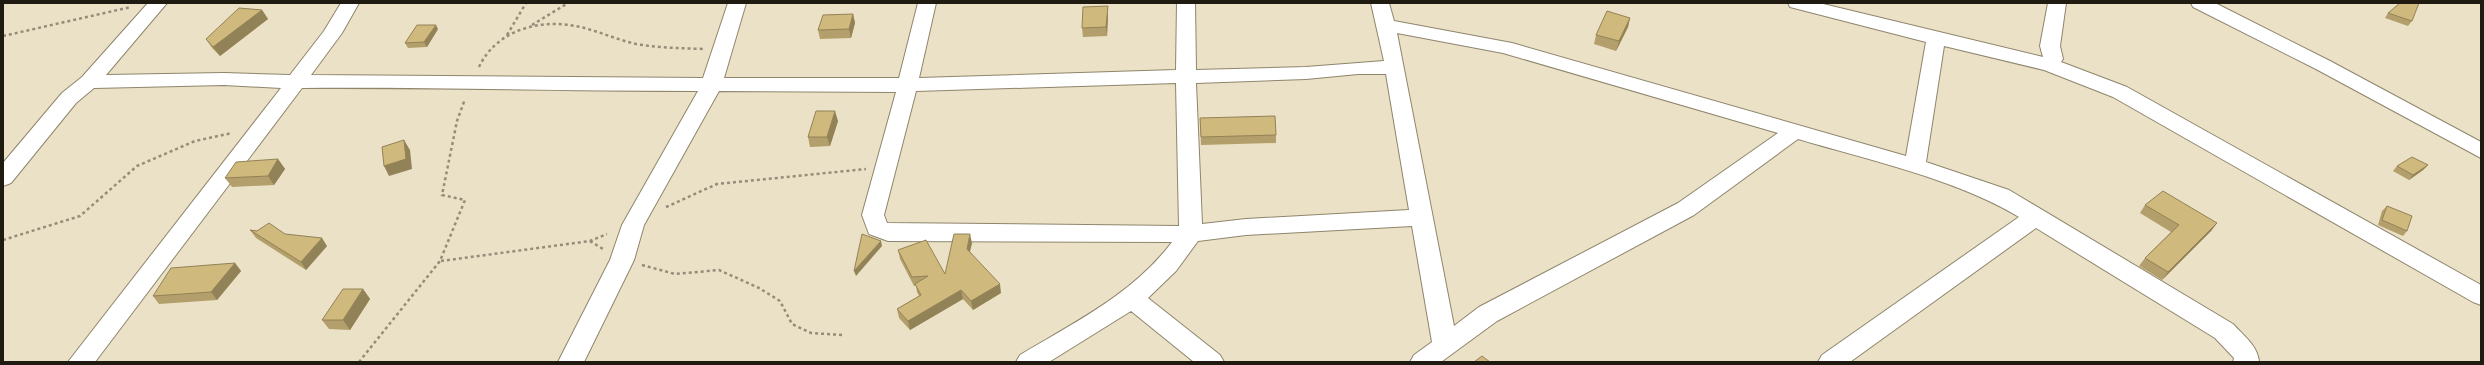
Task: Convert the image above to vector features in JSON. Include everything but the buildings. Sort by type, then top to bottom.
[{"type":"street","points":[[3,178],[69,98],[88,82],[158,3]]},
{"type":"street","points":[[81,362],[262,127],[294,82],[332,33],[350,3]]},
{"type":"street","points":[[571,362],[622,260],[632,225],[712,83],[737,3]]},
{"type":"street","points":[[927,3],[873,215],[877,228],[888,233],[1190,234],[1246,227],[1422,216]]},
{"type":"street","points":[[1030,362],[1132,299],[1168,265],[1190,234],[1186,77],[1186,3]]},
{"type":"street","points":[[1380,3],[1395,67],[1445,347]]},
{"type":"street","points":[[1797,3],[2050,65],[2120,92],[2196,133],[2481,296]]},
{"type":"street","points":[[2050,65],[2053,59],[2050,46],[2057,3]]},
{"type":"street","points":[[2200,3],[2322,65],[2481,151]]},
{"type":"street","points":[[1384,25],[1505,47],[1915,166],[2001,196],[2224,331],[2246,355],[2246,362]]},
{"type":"street","points":[[1915,166],[1936,38]]},
{"type":"street","points":[[88,82],[224,79],[294,82],[362,80],[472,84],[712,83],[907,85],[1186,77],[1395,67]]},
{"type":"street","points":[[1423,362],[1488,314],[1686,209],[1794,132]]},
{"type":"street","points":[[1831,362],[2035,217]]},
{"type":"street","points":[[1132,299],[1212,362]]},
{"type":"path","points":[[506,35],[526,3]]},
{"type":"path","points":[[532,25],[568,3]]},
{"type":"path","points":[[3,36],[134,6]]},
{"type":"path","points":[[3,240],[80,216],[137,166],[157,157],[195,141],[262,127]]},
{"type":"path","points":[[590,241],[622,260],[675,274],[719,270],[759,288],[780,301],[792,324],[812,333],[843,335]]},
{"type":"path","points":[[359,362],[440,261]]}]
